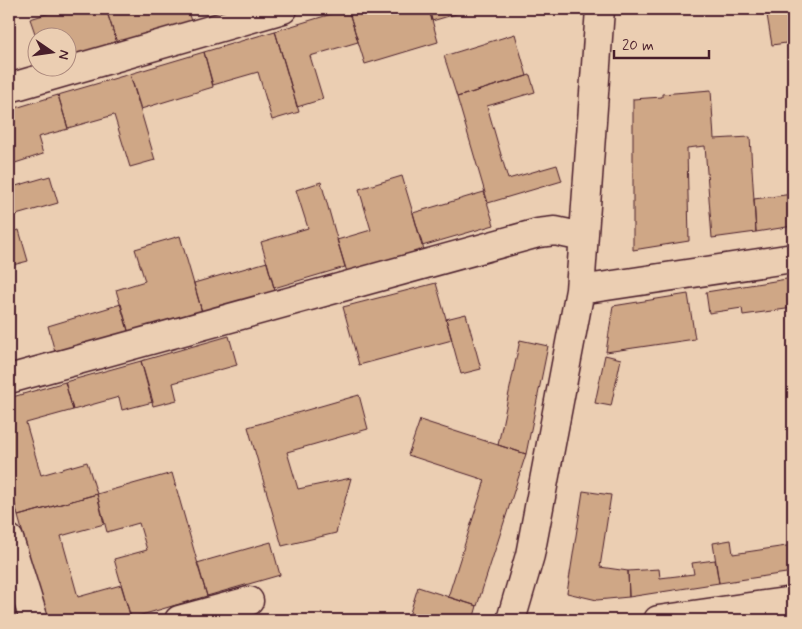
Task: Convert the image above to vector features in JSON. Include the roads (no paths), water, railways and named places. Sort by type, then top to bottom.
[{"type":"street","points":[[9,88],[283,9]]},
{"type":"street","points":[[511,620],[530,554],[580,290],[600,9]]},
{"type":"street","points":[[9,379],[538,233],[555,231],[583,237]]},
{"type":"street","points":[[580,290],[793,258]]},
{"type":"street","points":[[9,539],[34,620]]},
{"type":"street","points":[[179,620],[249,601]]},
{"type":"street","points":[[658,620],[793,601]]}]
